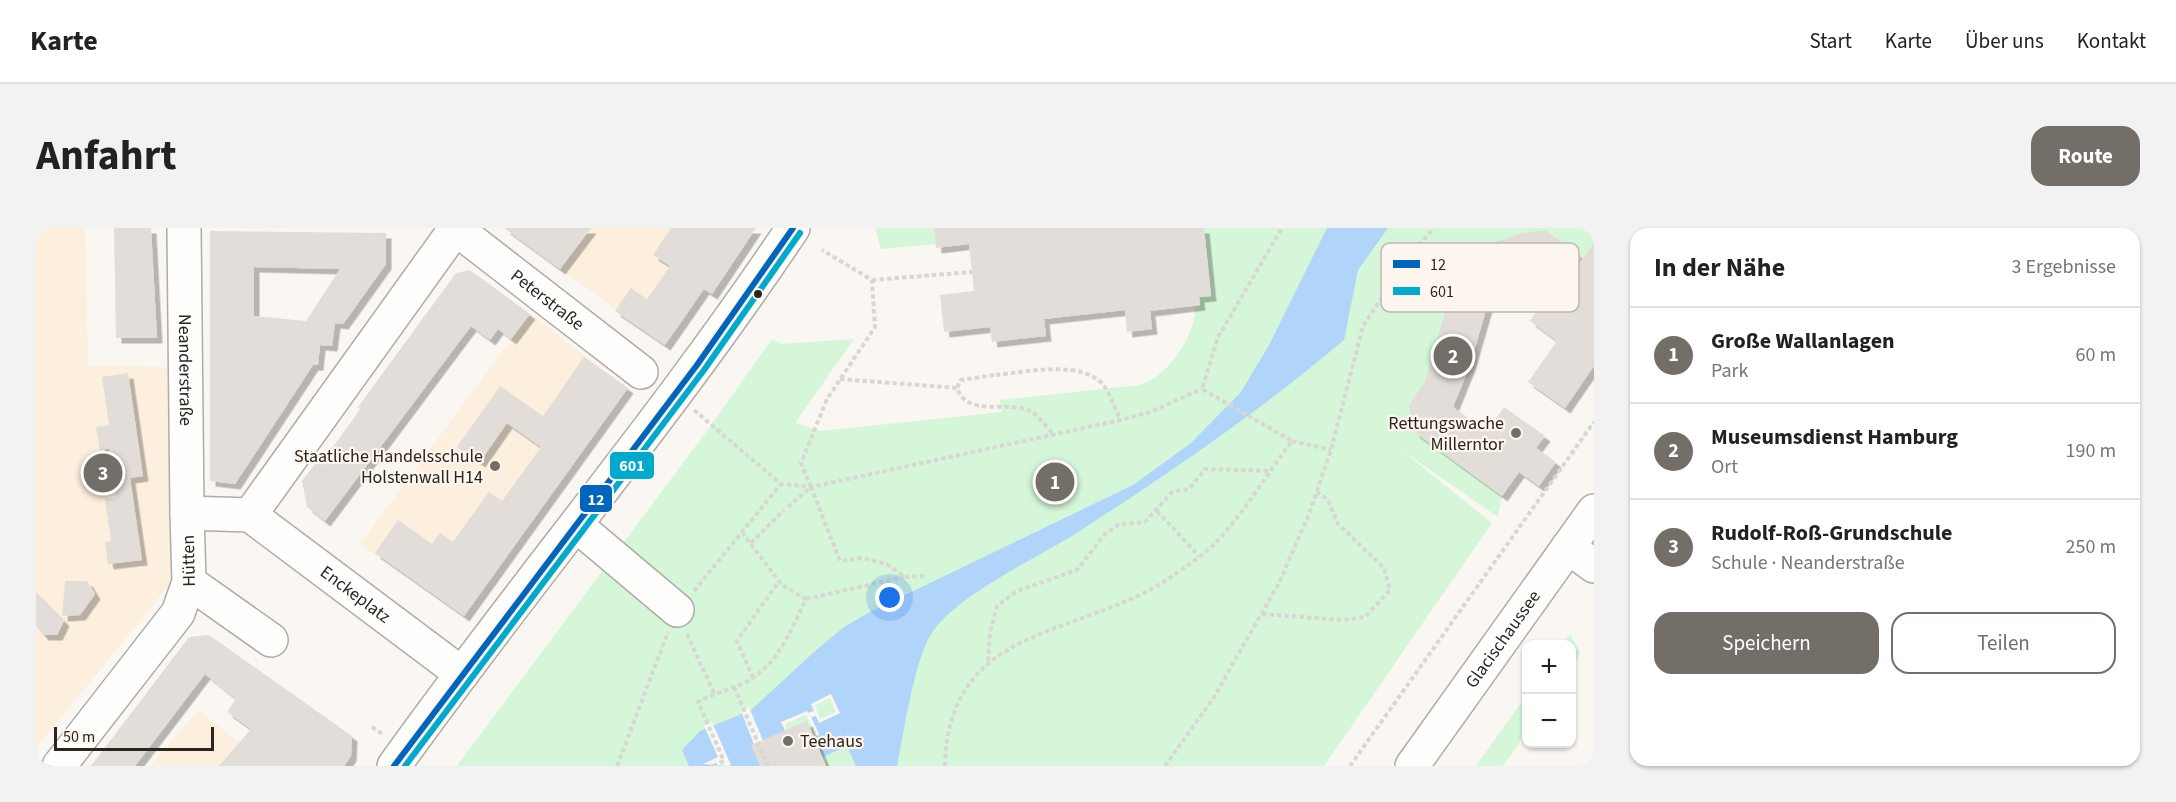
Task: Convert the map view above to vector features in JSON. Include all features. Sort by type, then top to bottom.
[{"type":"street","name":"Neanderstraße","points":[[184,228],[187,513]]},
{"type":"street","points":[[250,515],[456,228]]},
{"type":"street","name":"Peterstraße","points":[[456,228],[641,372]]},
{"type":"street","points":[[394,766],[675,396],[793,228]]},
{"type":"street","name":"Glacischaussee","points":[[1412,766],[1581,557],[1594,511]]},
{"type":"street","name":"Hütten","points":[[59,766],[178,614],[189,582],[187,513],[250,515]]},
{"type":"street","name":"Enckeplatz","points":[[250,515],[462,674]]},
{"type":"street","points":[[576,525],[677,610]]},
{"type":"street","points":[[189,582],[271,640]]},
{"type":"path","points":[[712,424],[781,484],[811,486],[1054,435],[1150,412],[1202,389],[1218,337],[1282,228]]},
{"type":"path","points":[[1421,243],[1434,228]]},
{"type":"path","points":[[822,250],[872,280],[972,272]]},
{"type":"path","points":[[872,280],[875,327],[827,399],[801,463],[840,561],[863,558],[887,564],[904,577]]},
{"type":"path","points":[[1165,766],[1214,697],[1280,580],[1317,492],[1331,450],[1363,326],[1381,298]]},
{"type":"path","points":[[1054,435],[1031,411],[1010,406],[994,407],[968,403],[959,395],[957,388],[961,380],[969,377],[1071,369],[1092,377],[1103,385],[1121,420]]},
{"type":"path","points":[[840,379],[957,388]]},
{"type":"path","points":[[1202,389],[1292,441],[1331,450]]},
{"type":"path","points":[[1350,766],[1594,422]]},
{"type":"path","points":[[945,766],[945,750],[957,707],[973,679],[988,661],[1035,634],[1115,605],[1167,580],[1217,542],[1292,441]]},
{"type":"path","points":[[988,661],[990,633],[997,606],[1017,591],[1077,570],[1105,534],[1118,525],[1145,522],[1172,492],[1189,489],[1205,469],[1269,471]]},
{"type":"path","points":[[750,543],[811,486]]},
{"type":"path","points":[[1262,614],[1343,620],[1365,617],[1390,590],[1384,568],[1338,524],[1328,500],[1317,492]]},
{"type":"path","points":[[1156,511],[1198,556]]},
{"type":"path","points":[[743,534],[779,581],[806,599],[904,577],[927,576]]},
{"type":"path","points":[[753,678],[737,641],[779,581]]},
{"type":"path","points":[[714,766],[724,761],[698,702],[714,693],[735,687],[753,678],[776,656],[806,599]]},
{"type":"path","points":[[677,610],[714,693]]},
{"type":"path","points":[[735,687],[768,766]]},
{"type":"shaded area","points":[[36,228],[85,228],[88,365],[167,367],[175,578],[36,748]]},
{"type":"shaded area","points":[[591,228],[756,228],[712,294],[704,289],[665,345],[560,269]]},
{"type":"shaded area","name":"Staatliche Handelsschule Holstenwall H14","points":[[530,314],[628,388],[464,616],[360,544]]},
{"type":"shaded area","points":[[198,710],[268,766],[150,766]]},
{"type":"green space","points":[[875,228],[934,228],[936,244],[881,249]]},
{"type":"green space","points":[[1204,228],[1594,228],[1594,263],[1579,253],[1579,243],[1564,243],[1545,230],[1517,235],[1497,243],[1381,243],[1381,312],[1448,312],[1428,375],[1422,388],[1409,405],[1414,432],[1502,496],[1498,517],[1400,449],[1492,523],[1324,766],[457,766],[712,424],[772,339],[781,344],[854,339],[795,423],[820,431],[1002,412],[1000,400],[1140,385],[1161,374],[1178,354],[1191,330],[1195,306],[1200,305],[1199,297],[1211,296]]},
{"type":"green space","points":[[1570,634],[1573,640],[1566,640]]},
{"type":"green space","points":[[1576,645],[1580,652],[1576,661]]},
{"type":"green space","points":[[1522,702],[1522,739],[1503,766],[1476,766]]},
{"type":"water","points":[[1327,228],[1388,228],[1358,270],[1344,340],[1246,417],[1144,489],[1075,534],[997,579],[942,620],[931,634],[920,662],[910,698],[897,766],[856,766],[847,746],[823,757],[814,737],[819,734],[811,717],[816,715],[819,723],[839,713],[831,694],[811,704],[814,711],[782,722],[785,731],[760,766],[689,766],[682,750],[700,731],[751,710],[844,627],[870,612],[1133,485],[1191,443],[1241,392],[1269,345]]},
{"type":"pier","points":[[831,694],[840,713],[819,723],[816,716],[811,717],[819,735],[811,738],[815,733],[806,715],[785,724],[787,734],[781,722],[807,711],[808,713],[814,711],[811,704]],"holes":[[[830,698],[836,712],[820,719],[815,705]]]},
{"type":"pier","points":[[749,707],[764,743],[755,747],[741,711]]},
{"type":"pier","points":[[712,722],[731,765],[703,764],[718,757],[704,726]]},
{"type":"building","points":[[114,228],[151,228],[157,338],[116,338]]},
{"type":"building","points":[[504,228],[591,228],[560,269]]},
{"type":"building","points":[[671,228],[756,228],[712,294],[704,289],[665,345],[615,311],[631,288],[647,299],[670,266],[653,255]]},
{"type":"building","points":[[934,228],[1204,228],[1211,296],[1199,297],[1200,305],[1150,311],[1152,329],[1127,332],[1125,310],[1044,319],[1046,336],[992,342],[990,327],[944,332],[940,295],[974,291],[969,244],[936,248]]},
{"type":"building","points":[[1545,230],[1564,243],[1494,243],[1522,233]]},
{"type":"building","points":[[210,231],[386,233],[386,264],[343,324],[335,323],[332,346],[320,345],[318,365],[313,365],[235,484],[210,481]],"holes":[[[254,267],[340,269],[306,321],[254,316]]]},
{"type":"building","points":[[1594,243],[1594,366],[1565,408],[1528,382],[1557,341],[1530,321],[1536,312],[1579,312],[1579,264]]},
{"type":"building","points":[[470,270],[530,314],[511,339],[498,329],[490,340],[471,326],[325,521],[307,507],[302,481],[318,460],[320,462],[329,452],[352,421],[360,409],[358,407],[456,273]]},
{"type":"building","points":[[1445,312],[1485,312],[1470,365],[1453,407],[1487,431],[1504,407],[1545,436],[1536,448],[1556,462],[1539,486],[1519,472],[1502,496],[1414,432],[1409,405],[1425,382]]},
{"type":"building","points":[[584,357],[628,388],[464,616],[375,553],[398,520],[432,544],[440,533],[453,542],[489,492],[502,501],[541,447],[507,423],[480,462],[457,447],[500,386],[543,416]]},
{"type":"building","points":[[128,373],[143,476],[130,478],[142,560],[108,564],[105,542],[111,541],[105,499],[116,497],[109,449],[100,450],[96,427],[109,425],[102,377]]},
{"type":"building","points":[[65,581],[87,581],[95,594],[80,615],[62,616]]},
{"type":"building","points":[[36,592],[64,621],[57,635],[43,635],[36,626]]},
{"type":"building","points":[[209,635],[352,736],[351,756],[344,766],[219,766],[251,729],[227,712],[236,699],[205,674],[135,766],[91,766],[189,637]]},
{"type":"building","name":"Teehaus","points":[[807,721],[826,766],[760,766],[751,745]]},
{"type":"transit line","name":"12","points":[[394,766],[697,365],[793,228]]},
{"type":"transit line","name":"601","points":[[405,766],[704,370],[800,233]]},
{"type":"place","name":"Museumsdienst Hamburg","points":[[1453,356]]},
{"type":"place","name":"Rettungswache Millerntor","points":[[1516,433]]},
{"type":"place","name":"Staatliche Handelsschule Holstenwall H14","points":[[495,466]]},
{"type":"place","name":"Rudolf-Roß-Grundschule","points":[[103,473]]},
{"type":"place","name":"Große Wallanlagen","points":[[1055,482]]},
{"type":"place","name":"Teehaus","points":[[788,741]]}]
